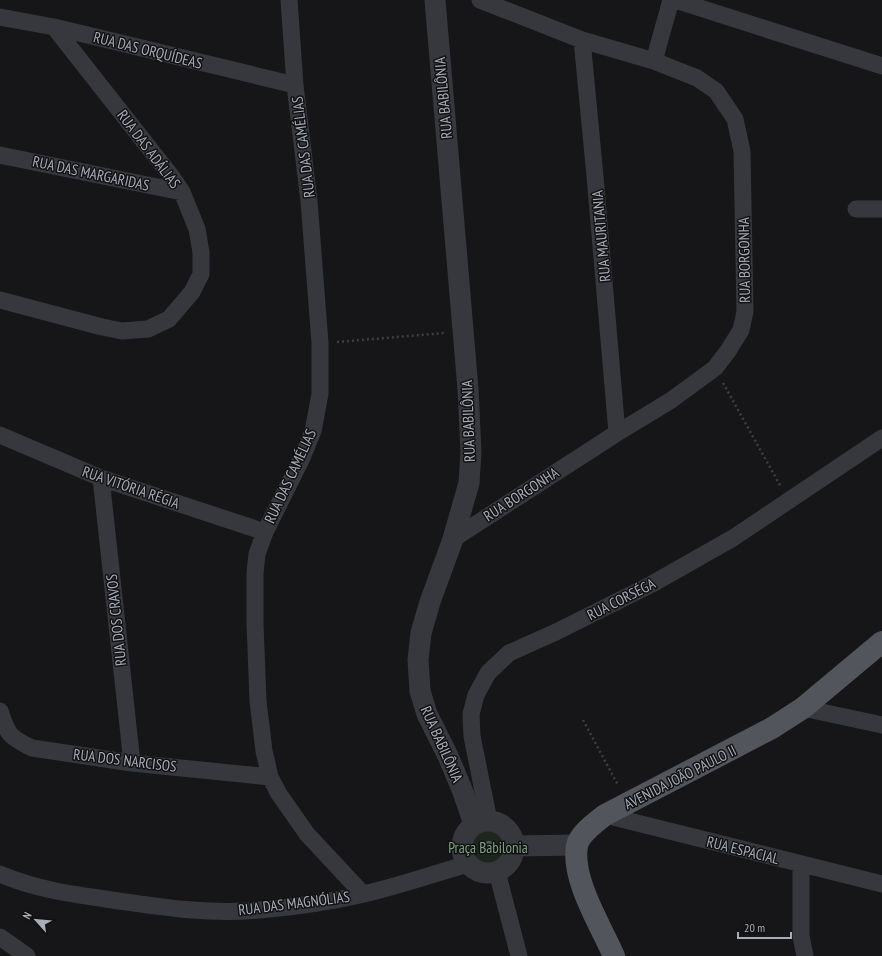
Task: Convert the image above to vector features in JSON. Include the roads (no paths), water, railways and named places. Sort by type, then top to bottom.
[{"type":"main road","name":"AVENIDA JOÃO PAULO II","points":[[577,845],[586,830],[605,815],[772,728],[803,708],[882,642]]},
{"type":"main road","points":[[577,845],[577,867],[583,887],[614,956]]},
{"type":"street","name":"RUA DAS CAMÉLIAS","points":[[289,0],[295,85],[310,201],[320,343],[320,394],[313,431],[301,460],[265,532],[257,554],[255,573],[255,623],[258,701],[264,751],[270,777],[279,794],[307,834],[364,894]]},
{"type":"street","name":"RUA BABILÔNIA","points":[[435,0],[468,389],[471,452],[469,483],[453,539],[428,608],[421,633],[418,660],[420,691],[427,714],[448,756],[463,792],[482,823]]},
{"type":"street","name":"RUA BORGONHA","points":[[453,539],[617,433],[670,401],[715,368],[741,330],[745,312],[742,151],[735,119],[716,91],[697,78],[654,61],[582,40],[480,0]]},
{"type":"street","points":[[654,61],[671,0]]},
{"type":"street","points":[[675,0],[882,66]]},
{"type":"street","name":"RUA DAS ORQUÍDEAS","points":[[0,17],[54,27],[295,85]]},
{"type":"street","name":"RUA DAS ADÁLIAS","points":[[0,300],[122,331],[148,328],[169,319],[192,292],[201,274],[202,252],[197,228],[182,192],[163,165],[54,27]]},
{"type":"street","name":"RUA MAURITANIA","points":[[582,40],[617,433]]},
{"type":"street","name":"RUA DAS MARGARIDAS","points":[[0,155],[182,192]]},
{"type":"street","points":[[856,209],[882,209]]},
{"type":"street","name":"RUA VITÓRIA RÉGIA","points":[[0,435],[101,478],[265,532]]},
{"type":"street","name":"RUA CORSÉGA","points":[[482,823],[472,736],[471,714],[476,695],[488,673],[509,653],[556,632],[652,584],[733,538],[882,438]]},
{"type":"street","name":"RUA DOS CRAVOS","points":[[101,478],[132,763]]},
{"type":"street","points":[[803,708],[882,725]]},
{"type":"street","name":"RUA DOS NARCISOS","points":[[0,711],[6,730],[18,741],[32,748],[132,763],[270,777]]},
{"type":"street","name":"RUA ESPACIAL","points":[[605,815],[882,884]]},
{"type":"street","points":[[497,822],[504,826],[509,832],[514,846],[513,854],[504,867],[497,872],[489,873],[475,870],[468,864],[462,851],[464,835],[482,823],[497,822]]},
{"type":"street","points":[[514,846],[577,845]]},
{"type":"street","name":"RUA DAS MAGNÓLIAS","points":[[0,874],[22,883],[52,891],[164,907],[204,911],[258,910],[364,894],[468,864]]},
{"type":"street","points":[[801,865],[801,936],[805,956]]},
{"type":"street","points":[[497,872],[519,956]]},
{"type":"street","points":[[0,937],[27,956]]},
{"type":"park label","name":"Praça Babilonia","points":[[488,847]]}]
